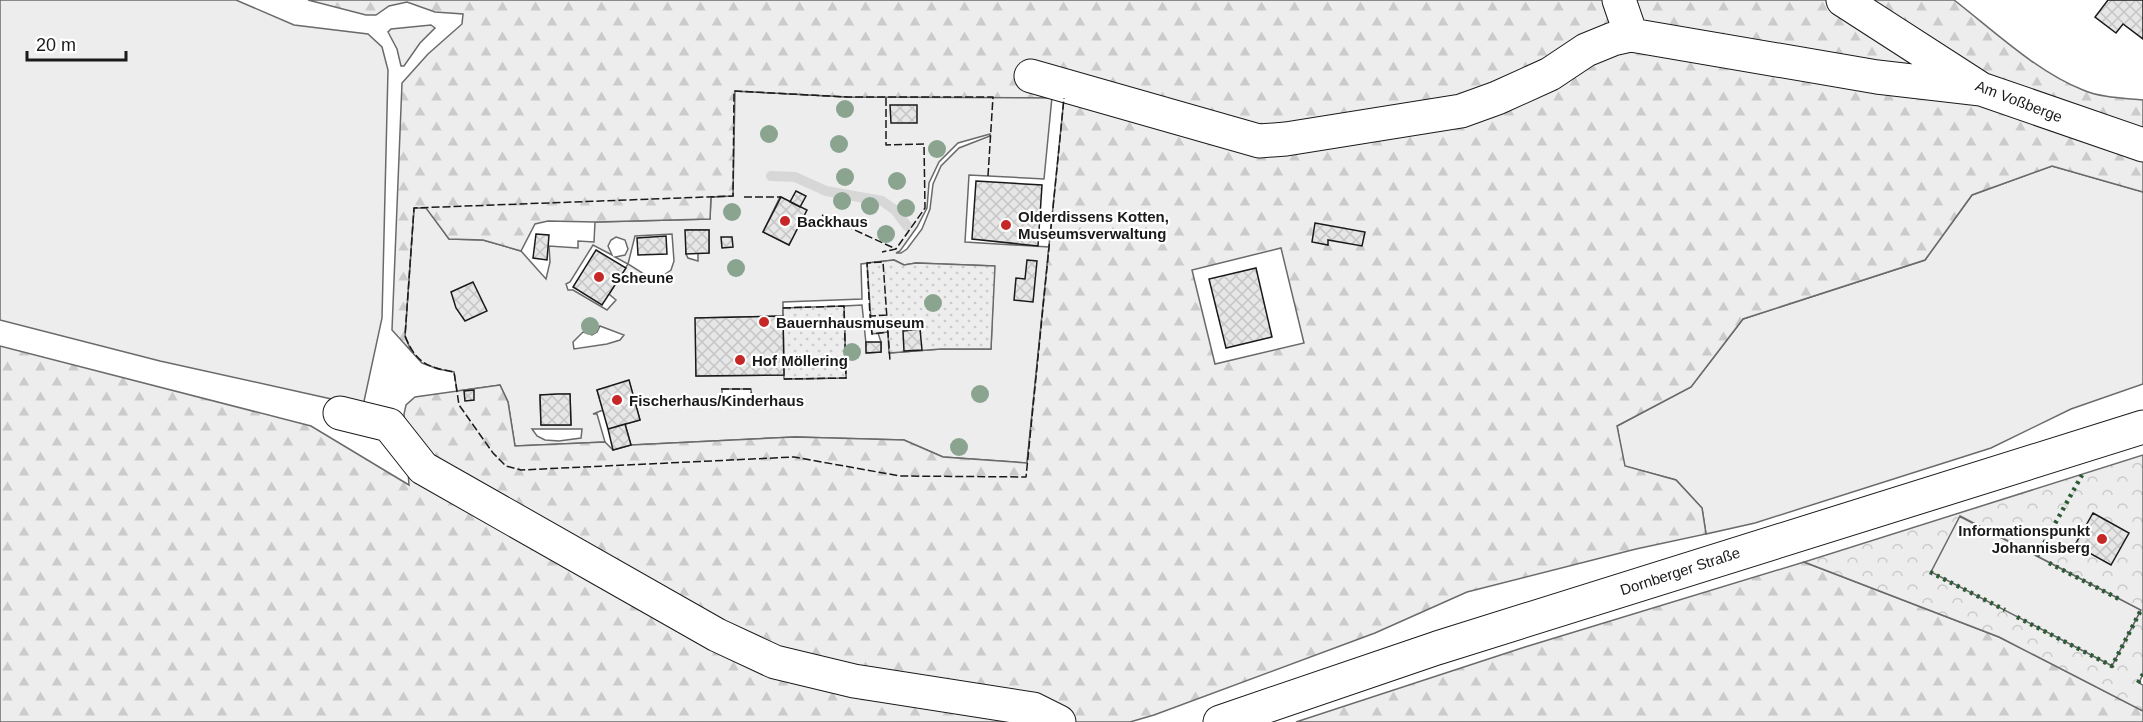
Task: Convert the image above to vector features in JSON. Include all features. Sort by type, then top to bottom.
[{"type":"street","points":[[1619,0],[1631,35]]},
{"type":"street","name":"Am Voßberge","points":[[1843,0],[1981,89],[2143,145]]},
{"type":"street","points":[[1031,76],[1259,141],[1286,140],[1461,111],[1497,98],[1550,74],[1586,50],[1631,35],[1877,77],[1981,89]]},
{"type":"street","points":[[340,413],[389,425],[423,468],[717,635],[775,662],[854,681],[1033,710],[1059,722]]},
{"type":"street","name":"Dornberger Straße","points":[[1220,722],[1448,645],[2143,427]]},
{"type":"shaded area","points":[[0,0],[236,0],[294,25],[368,34],[382,47],[388,70],[382,318],[363,406],[160,361],[0,320]]},
{"type":"shaded area","points":[[431,25],[435,28],[420,43],[404,66],[401,66],[397,49],[388,32],[391,29]]},
{"type":"shaded area","points":[[734,91],[848,97],[1052,97],[1044,179],[969,175],[965,242],[1049,247],[1027,463],[943,457],[904,440],[795,437],[631,445],[625,424],[640,420],[629,381],[597,390],[603,410],[593,414],[597,414],[605,442],[515,446],[508,402],[500,385],[457,391],[454,372],[422,363],[411,351],[405,336],[414,208],[426,207],[449,239],[483,240],[521,251],[546,279],[550,262],[549,246],[578,248],[578,241],[594,242],[595,222],[710,219],[711,197],[733,196]],"holes":[[[990,134],[990,136],[959,148],[941,166],[933,184],[930,209],[922,229],[907,249],[896,253],[900,251],[917,227],[927,208],[929,183],[939,162],[958,143]],[[780,197],[806,210],[789,245],[763,232]],[[686,230],[709,230],[709,253],[698,253],[698,261],[688,258]],[[672,234],[674,261],[671,270],[661,277],[647,276],[628,264],[635,236]],[[616,237],[625,240],[628,249],[625,255],[615,257],[628,264],[609,294],[616,300],[607,310],[573,290],[568,290],[566,284],[570,282],[593,245],[612,255],[608,246]],[[894,260],[904,265],[916,263],[994,266],[991,349],[941,349],[890,353],[888,332],[878,333],[881,352],[867,353],[862,305],[844,306],[846,378],[785,379],[784,375],[696,376],[696,318],[783,316],[783,302],[862,299],[861,264]],[[600,326],[624,335],[620,340],[607,344],[574,349],[573,342],[583,332],[592,335]],[[722,389],[751,389],[752,399],[722,400]],[[570,394],[571,425],[541,425],[540,395]],[[532,429],[582,429],[581,438],[545,440],[537,436]]]},
{"type":"shaded area","points":[[2052,166],[2143,192],[2143,384],[2071,409],[1991,448],[1755,523],[1706,534],[1702,508],[1676,480],[1624,466],[1617,426],[1691,387],[1743,319],[1925,260],[1972,195]]},
{"type":"shaded area","points":[[1959,516],[2141,610],[2112,666],[1930,572]]},
{"type":"green space","points":[[308,0],[1954,0],[2016,50],[2066,82],[2098,95],[2143,100],[2143,192],[2052,166],[1972,195],[1925,260],[1743,319],[1691,387],[1617,426],[1625,466],[1676,480],[1702,508],[1706,534],[1636,549],[1467,592],[1375,633],[1130,722],[0,722],[0,346],[311,426],[409,485],[404,414],[406,405],[415,397],[500,385],[508,402],[515,446],[605,442],[613,450],[631,445],[795,437],[904,440],[943,457],[1027,463],[1064,98],[848,97],[735,91],[733,196],[711,197],[710,219],[548,221],[535,224],[521,251],[483,240],[449,239],[426,208],[414,208],[405,336],[411,351],[392,330],[402,83],[428,54],[462,24],[463,14],[435,12],[407,2],[389,6],[376,15],[366,15]],"holes":[[[1281,248],[1304,343],[1215,364],[1192,270]]]},
{"type":"green space","points":[[894,260],[904,265],[916,263],[995,266],[991,349],[941,349],[889,353],[888,332],[872,334],[867,263]]},
{"type":"green space","points":[[844,306],[846,378],[784,379],[783,308]]},
{"type":"green space","points":[[2143,455],[2143,674],[2139,683],[2143,685],[2143,711],[1999,637],[1804,562]],"holes":[[[1960,516],[2141,610],[2112,666],[1931,572]]]},
{"type":"green space","points":[[1804,562],[1999,637],[2143,711],[2143,722],[1296,722],[1525,647]]},
{"type":"building","points":[[2108,0],[2143,0],[2143,39],[2123,24],[2116,33],[2095,17]]},
{"type":"building","points":[[890,105],[917,105],[917,123],[891,123]]},
{"type":"building","name":"Olderdissens Kotten, Museumsverwaltung","points":[[976,181],[1042,185],[1038,246],[972,239]]},
{"type":"building","points":[[796,191],[806,196],[800,207],[790,202]]},
{"type":"building","name":"Backhaus","points":[[781,197],[807,210],[789,245],[763,232]]},
{"type":"building","points":[[1315,223],[1365,232],[1362,246],[1328,240],[1328,245],[1312,242]]},
{"type":"building","points":[[685,230],[709,230],[709,253],[686,254]]},
{"type":"building","points":[[536,234],[549,235],[547,260],[533,258]]},
{"type":"building","points":[[666,236],[667,254],[638,255],[637,238]]},
{"type":"building","points":[[721,237],[732,237],[733,247],[722,248]]},
{"type":"building","name":"Scheune","points":[[596,250],[626,268],[602,305],[573,287]]},
{"type":"building","points":[[1027,260],[1037,261],[1033,302],[1014,300],[1016,278],[1025,279]]},
{"type":"building","points":[[1256,268],[1272,337],[1226,348],[1209,279]]},
{"type":"building","points":[[473,282],[487,311],[465,321],[456,308],[451,292]]},
{"type":"building","name":"Hof Möllering","points":[[783,316],[784,375],[696,376],[695,318]]},
{"type":"building","points":[[920,329],[922,350],[904,351],[903,331]]},
{"type":"building","points":[[866,342],[881,342],[881,352],[866,353]]},
{"type":"building","name":"Fischerhaus/Kinderhaus","points":[[629,380],[640,420],[608,429],[597,390]]},
{"type":"building","points":[[474,390],[474,400],[465,401],[464,391]]},
{"type":"building","points":[[570,394],[571,425],[541,425],[540,395]]},
{"type":"building","points":[[625,424],[631,445],[613,450],[608,429]]},
{"type":"building","name":"Informationspunkt Johannisberg","points":[[2093,513],[2129,533],[2111,565],[2075,545]]},
{"type":"waterway","points":[[771,176],[795,177],[826,191],[882,201],[895,210],[907,226]]},
{"type":"hedge","points":[[2037,556],[2082,475]]},
{"type":"hedge","points":[[2049,563],[2121,600]]},
{"type":"hedge","points":[[1930,572],[2005,610]]},
{"type":"hedge","points":[[2017,617],[2112,666],[2141,610]]},
{"type":"hedge","points":[[2138,683],[2143,674]]},
{"type":"fence","points":[[988,176],[993,97],[848,97],[734,91],[733,196],[414,208],[405,336],[418,358],[430,366],[454,372],[459,405],[493,453],[506,466],[521,470],[794,457],[900,476],[1026,477],[1064,98]]},
{"type":"fence","points":[[886,98],[886,145],[924,144],[925,208],[896,249]]},
{"type":"fence","points":[[744,197],[781,197]]},
{"type":"fence","points":[[822,215],[830,219]]},
{"type":"fence","points":[[835,221],[896,249],[882,252]]},
{"type":"fence","points":[[887,315],[870,316],[867,263],[883,262],[890,361]]},
{"type":"fence","points":[[784,379],[846,378],[844,306],[815,307]]},
{"type":"fence","points":[[783,308],[811,307]]},
{"type":"fence","points":[[870,316],[872,334],[888,332]]},
{"type":"fence","points":[[721,389],[751,389],[752,399],[722,400]]},
{"type":"place","name":"Backhaus","points":[[785,221]]},
{"type":"place","name":"Olderdissens Kotten, Museumsverwaltung","points":[[1006,225]]},
{"type":"place","name":"Scheune","points":[[599,277]]},
{"type":"place","name":"Bauernhausmuseum","points":[[764,322]]},
{"type":"place","name":"Hof Möllering","points":[[740,360]]},
{"type":"place","name":"Fischerhaus/Kinderhaus","points":[[617,400]]},
{"type":"place","name":"Informationspunkt Johannisberg","points":[[2102,539]]}]
